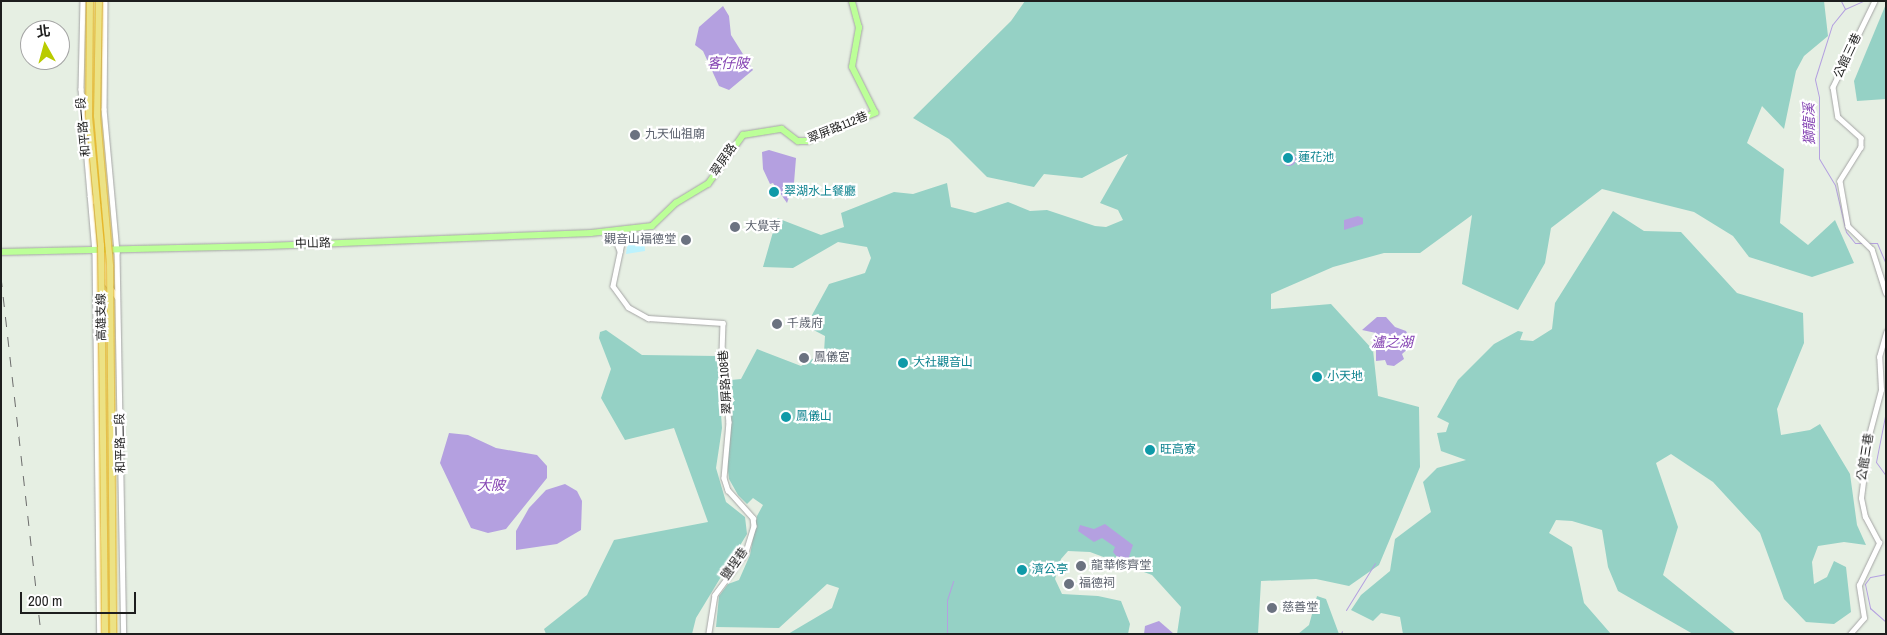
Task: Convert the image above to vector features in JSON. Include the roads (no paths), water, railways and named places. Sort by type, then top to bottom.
[{"type":"highway","name":"高雄支線","points":[[90,1],[89,116],[101,245],[105,634]]},
{"type":"highway","name":"高雄支線","points":[[98,1],[97,116],[110,266],[113,634]]},
{"type":"main road","name":"翠屏路112巷","points":[[802,142],[875,112],[852,67],[860,28],[852,1]]},
{"type":"main road","name":"翠屏路","points":[[625,229],[654,225],[676,204],[708,184],[743,134],[782,129],[802,142]]},
{"type":"main road","name":"中山路","points":[[1,252],[117,252],[625,229]]},
{"type":"street","name":"和平路一段","points":[[83,1],[81,90],[95,252]]},
{"type":"street","name":"和平路一段","points":[[105,1],[104,109],[117,252]]},
{"type":"street","name":"公館三巷","points":[[1875,1],[1833,88],[1838,117],[1861,138],[1861,147],[1840,181],[1848,226],[1872,248],[1886,293]]},
{"type":"street","points":[[90,196],[101,208],[107,282],[118,298]]},
{"type":"street","name":"翠屏路108巷","points":[[625,229],[613,286],[628,307],[648,318],[723,323],[723,375],[729,422],[724,478],[728,490],[736,500]]},
{"type":"street","points":[[606,231],[616,241],[620,252]]},
{"type":"street","name":"和平路二段","points":[[95,252],[100,634]]},
{"type":"street","name":"和平路二段","points":[[117,252],[124,634]]},
{"type":"street","name":"公館三巷","points":[[1850,634],[1864,618],[1859,586],[1877,549],[1879,538],[1865,517],[1861,498],[1869,435],[1881,390],[1879,357],[1886,332]]},
{"type":"street","name":"鹽埕巷","points":[[709,634],[715,595],[745,555],[754,526],[753,518],[736,500]]},
{"type":"water","name":"客仔陂","points":[[723,6],[729,16],[731,35],[753,70],[729,90],[719,86],[703,51],[695,45],[699,27]]},
{"type":"water","points":[[769,150],[796,158],[794,183],[787,203],[773,183],[770,184],[763,169],[762,152]]},
{"type":"water","name":"蓮花池","points":[[1289,152],[1294,154],[1296,159],[1294,164],[1289,166],[1284,164],[1282,159],[1284,154]]},
{"type":"water","points":[[1358,216],[1363,218],[1363,224],[1344,230],[1344,220]]},
{"type":"water","name":"瀘之湖","points":[[1377,317],[1386,317],[1395,327],[1406,331],[1410,339],[1410,347],[1402,354],[1404,359],[1394,366],[1387,365],[1385,360],[1376,361],[1376,333],[1362,330]]},
{"type":"water","name":"大陂","points":[[449,433],[468,435],[496,448],[537,455],[547,466],[547,478],[506,529],[488,533],[471,528],[440,463]]},
{"type":"water","name":"大陂","points":[[565,484],[577,491],[582,501],[581,530],[557,544],[516,550],[516,531],[529,508],[546,490]]},
{"type":"water","points":[[1105,524],[1133,545],[1128,560],[1118,558],[1113,552],[1115,547],[1102,538],[1094,542],[1078,531],[1080,525],[1094,529]]},
{"type":"water","points":[[1159,621],[1174,634],[1144,634],[1145,626]]},
{"type":"waterway","points":[[1841,1],[1845,9]]},
{"type":"waterway","name":"獅龍溪","points":[[1862,243],[1855,243],[1846,232],[1835,185],[1819,158],[1819,97],[1815,79],[1832,25],[1845,9],[1863,1]]},
{"type":"waterway","name":"獅龍溪","points":[[1869,243],[1877,243],[1886,264]]},
{"type":"waterway","name":"獅龍溪","points":[[1886,411],[1876,462],[1886,476]]},
{"type":"waterway","points":[[1346,610],[1375,563]]},
{"type":"waterway","name":"獅龍溪","points":[[1886,574],[1870,577],[1865,584],[1870,608],[1886,622]]},
{"type":"waterway","points":[[947,634],[947,600],[953,581]]},
{"type":"railway","points":[[1,277],[41,634]]},
{"type":"place","name":"九天仙祖廟","points":[[635,135]]},
{"type":"place","name":"蓮花池","points":[[1288,158]]},
{"type":"place","name":"翠湖水上餐廳","points":[[774,192]]},
{"type":"place","name":"大覺寺","points":[[735,227]]},
{"type":"place","name":"觀音山福德堂","points":[[686,240]]},
{"type":"place","name":"千歲府","points":[[777,324]]},
{"type":"place","name":"鳳儀宮","points":[[804,358]]},
{"type":"place","name":"大社觀音山","points":[[903,363]]},
{"type":"place","name":"小天地","points":[[1317,377]]},
{"type":"place","name":"鳳儀山","points":[[786,417]]},
{"type":"place","name":"旺高寮","points":[[1150,450]]},
{"type":"place","name":"龍華修齊堂","points":[[1081,566]]},
{"type":"place","name":"濟公亭","points":[[1022,570]]},
{"type":"place","name":"福德祠","points":[[1069,584]]},
{"type":"place","name":"慈善堂","points":[[1272,608]]}]
